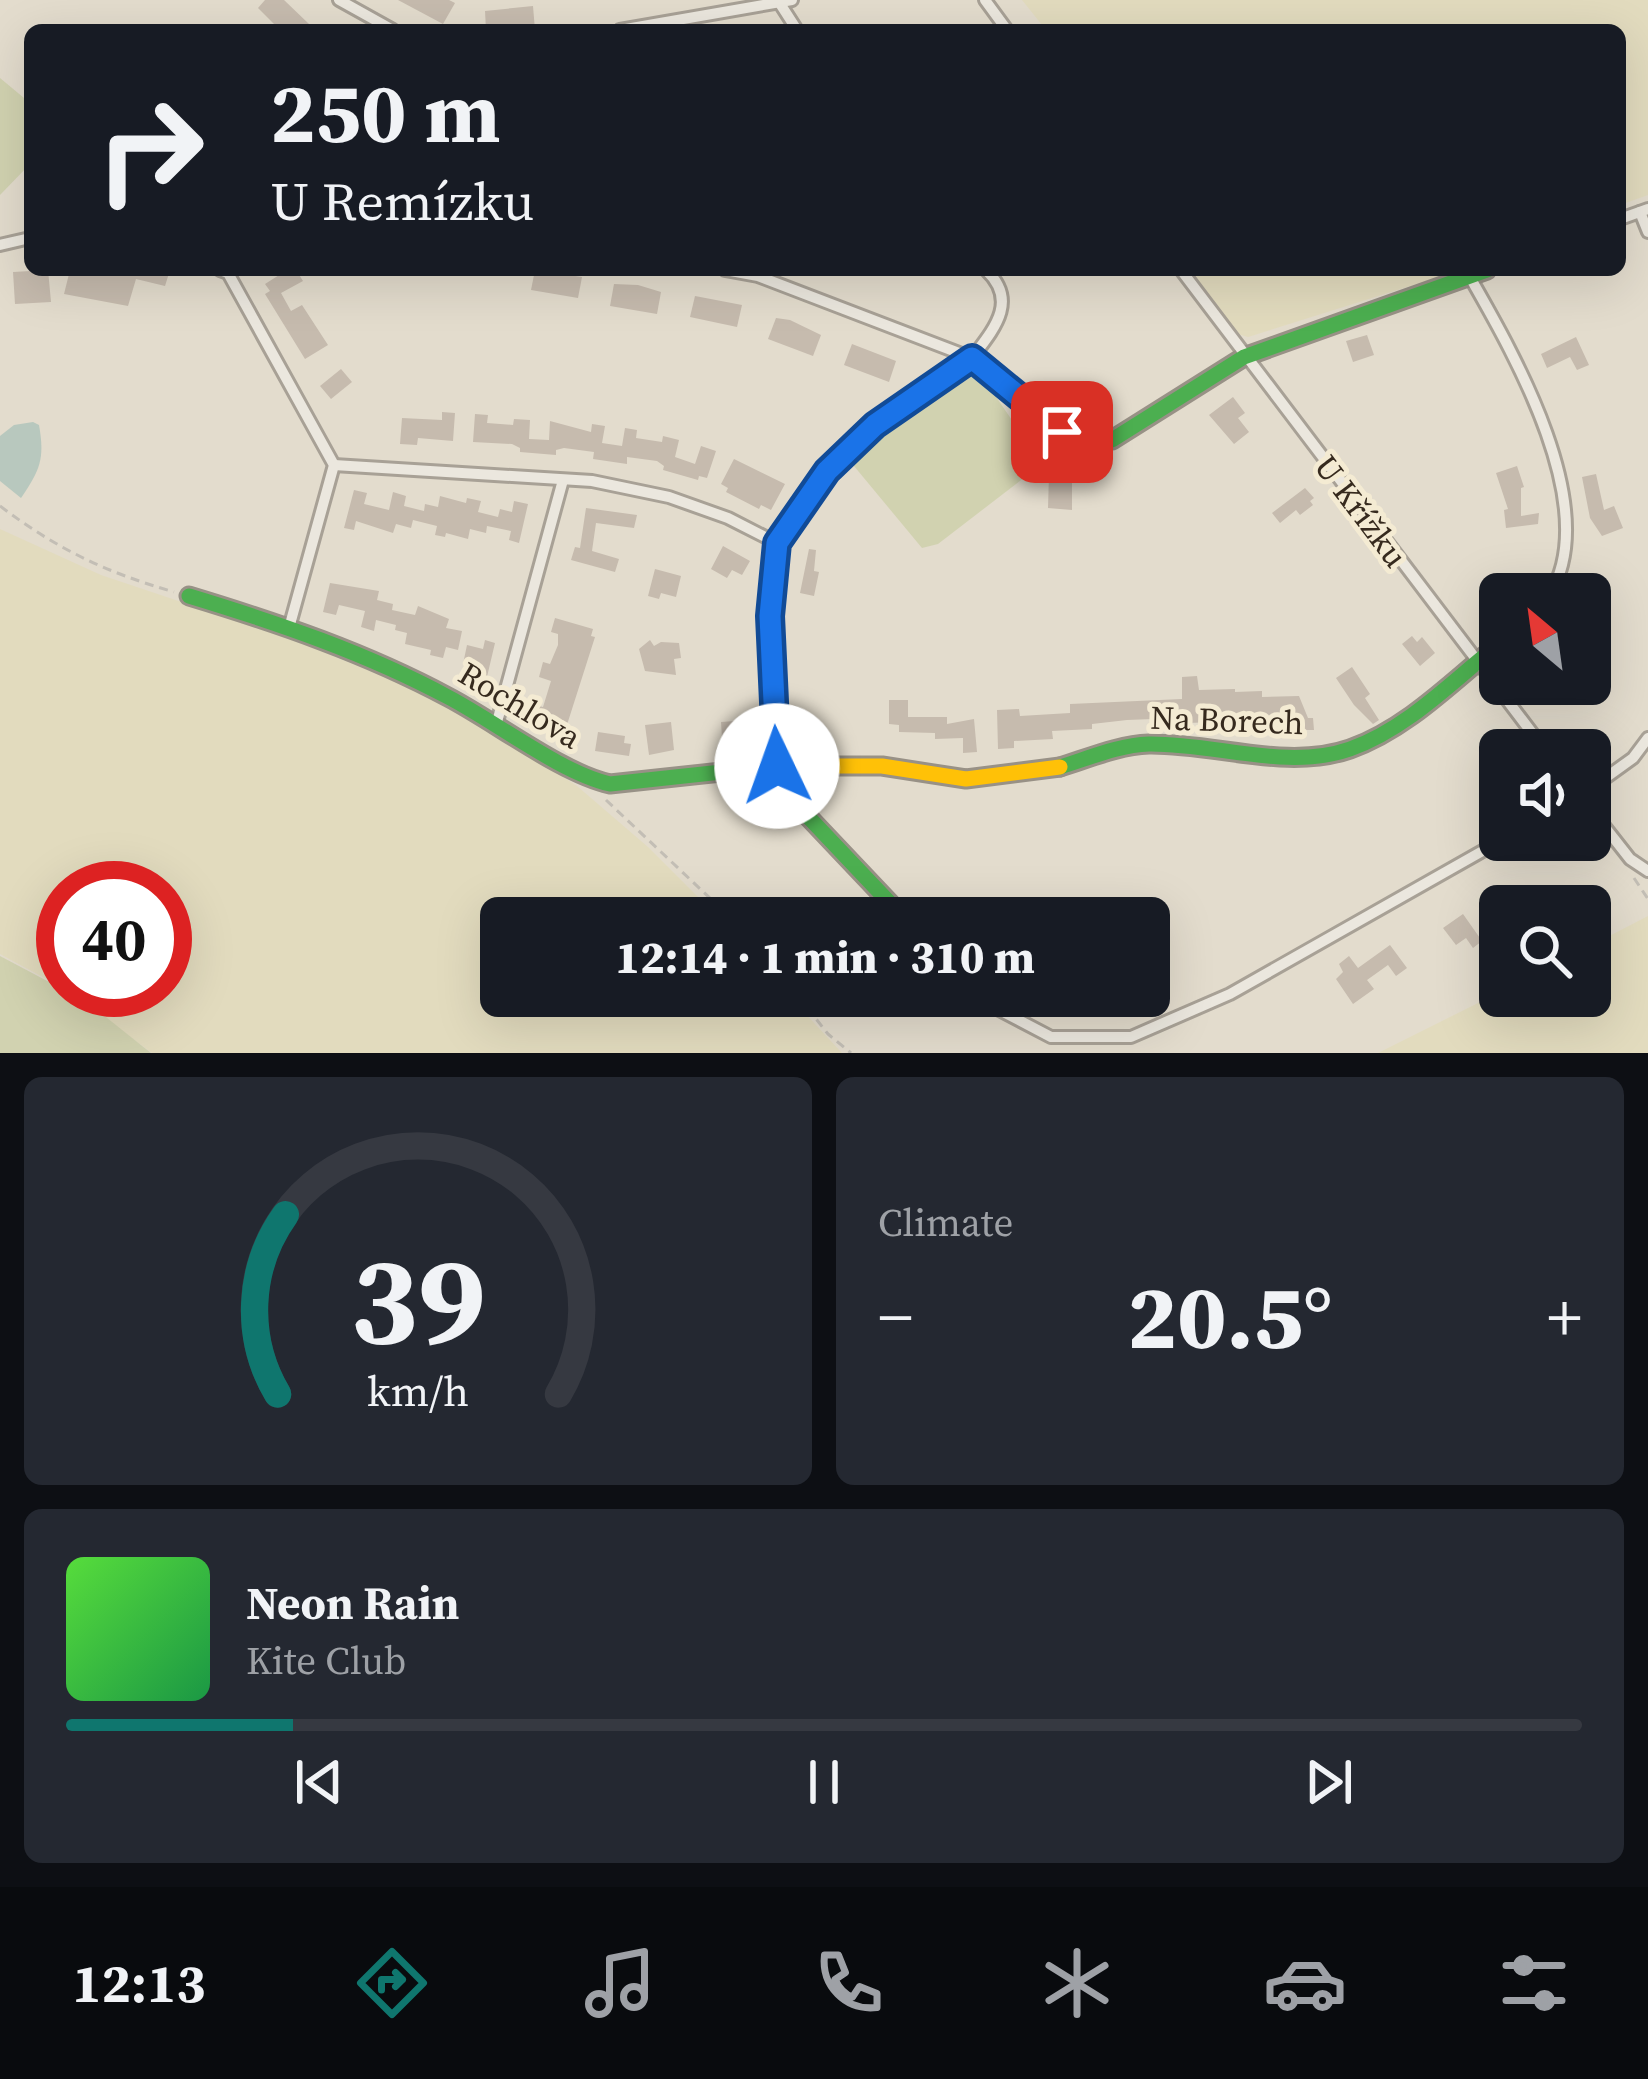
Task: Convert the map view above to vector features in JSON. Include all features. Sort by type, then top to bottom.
[{"type":"street","points":[[339,0],[382,24]]},
{"type":"street","points":[[654,24],[783,1]]},
{"type":"street","points":[[1644,211],[1648,232]]},
{"type":"street","points":[[230,276],[334,465],[289,628]]},
{"type":"street","points":[[758,276],[972,358],[1062,432],[1112,440],[1244,356],[1476,276]]},
{"type":"street","points":[[884,897],[781,788],[770,616],[777,543],[827,471],[875,425],[972,358],[1003,309],[1002,291],[991,276]]},
{"type":"street","name":"U Křížku","points":[[1185,276],[1529,729]]},
{"type":"street","points":[[1471,279],[1514,354],[1550,445],[1567,523],[1562,573]]},
{"type":"street","points":[[334,465],[592,481],[669,497],[728,518],[777,543]]},
{"type":"street","points":[[497,722],[563,480]]},
{"type":"street","name":"Rochlova","points":[[189,596],[289,628],[438,689],[583,778],[610,784],[777,766]]},
{"type":"street","name":"Na Borech","points":[[777,766],[882,766],[966,779],[1052,770],[1148,744],[1294,758],[1348,750],[1392,729],[1479,660]]},
{"type":"street","points":[[1611,774],[1633,758],[1648,738]]},
{"type":"street","points":[[1611,835],[1630,859],[1648,871]]},
{"type":"street","points":[[1014,1017],[1051,1036],[1131,1036],[1230,994],[1479,853]]},
{"type":"path","points":[[0,506],[39,536],[87,563],[189,596]]},
{"type":"path","points":[[583,778],[709,897]]},
{"type":"path","points":[[1630,859],[1631,873],[1648,898]]},
{"type":"path","points":[[815,1017],[851,1053]]},
{"type":"shaded area","points":[[1022,0],[1648,0],[1648,195],[1626,203],[1626,24],[1041,24]]},
{"type":"shaded area","points":[[1194,276],[1442,276],[1248,337],[1234,333]]},
{"type":"shaded area","points":[[14,425],[39,425],[41,456],[21,498],[0,481],[0,436]]},
{"type":"shaded area","points":[[0,529],[101,575],[292,639],[406,686],[502,736],[577,786],[698,897],[480,897],[480,1017],[809,1017],[842,1053],[152,1053],[103,1017],[192,1017],[192,861],[36,861],[36,973],[0,954]]},
{"type":"shaded area","points":[[1648,916],[1648,1053],[1378,1053],[1479,1002],[1479,1017],[1611,1017],[1611,935]]},
{"type":"green space","points":[[0,78],[24,98],[24,170],[0,195]]},
{"type":"green space","points":[[953,374],[972,374],[990,388],[1042,464],[938,544],[922,548],[849,460],[848,452]]},
{"type":"green space","points":[[0,956],[36,975],[36,1017],[106,1017],[151,1053],[0,1053]]},
{"type":"building","points":[[265,0],[284,0],[309,24],[274,24],[258,8]]},
{"type":"building","points":[[398,0],[449,0],[455,3],[443,24]]},
{"type":"building","points":[[533,6],[534,24],[486,24],[485,11]]},
{"type":"building","points":[[13,272],[49,276],[51,302],[15,304]]},
{"type":"building","points":[[68,276],[168,276],[165,286],[136,279],[128,306],[64,294]]},
{"type":"building","points":[[278,276],[300,276],[303,281],[281,293],[291,311],[302,305],[328,345],[305,359],[265,294],[270,291],[265,284]]},
{"type":"building","points":[[534,276],[582,277],[578,298],[531,290]]},
{"type":"building","points":[[614,284],[661,292],[657,314],[610,306]]},
{"type":"building","points":[[695,296],[742,305],[737,327],[690,317]]},
{"type":"building","points":[[776,318],[821,335],[813,356],[768,339]]},
{"type":"building","points":[[1367,335],[1374,355],[1353,362],[1346,341]]},
{"type":"building","points":[[1576,337],[1589,365],[1577,370],[1570,357],[1547,368],[1541,354]]},
{"type":"building","points":[[852,344],[896,361],[889,382],[844,365]]},
{"type":"building","points":[[341,369],[352,382],[331,399],[320,386]]},
{"type":"building","points":[[1087,383],[1099,400],[1082,413],[1069,396]]},
{"type":"building","points":[[1233,397],[1245,413],[1238,418],[1249,432],[1234,444],[1209,415]]},
{"type":"building","points":[[442,412],[455,413],[453,441],[418,438],[417,445],[400,444],[402,418],[442,420]]},
{"type":"building","points":[[475,414],[488,415],[487,423],[513,425],[514,419],[530,420],[529,439],[549,440],[550,421],[591,432],[592,424],[605,426],[602,443],[622,446],[625,428],[637,430],[636,438],[679,440],[675,457],[695,464],[701,446],[716,451],[707,478],[699,476],[698,480],[663,470],[657,461],[627,457],[627,464],[593,459],[594,452],[564,448],[556,450],[556,455],[520,452],[512,444],[473,442]]},
{"type":"building","points":[[734,459],[785,484],[771,510],[726,492],[728,488],[721,484]]},
{"type":"building","points":[[1517,466],[1524,487],[1521,516],[1539,513],[1538,524],[1506,528],[1504,510],[1508,509],[1496,473]]},
{"type":"building","points":[[1049,474],[1072,475],[1072,510],[1048,508]]},
{"type":"building","points":[[1596,474],[1604,510],[1614,506],[1623,528],[1602,536],[1590,518],[1582,477]]},
{"type":"building","points":[[1305,488],[1314,498],[1313,505],[1300,515],[1296,510],[1280,523],[1272,513]]},
{"type":"building","points":[[354,490],[367,493],[364,504],[389,510],[393,492],[406,496],[404,506],[424,511],[425,504],[438,507],[440,496],[466,503],[467,498],[481,501],[478,512],[498,517],[500,509],[512,512],[514,501],[528,504],[519,543],[509,540],[511,531],[487,526],[486,533],[470,529],[468,539],[446,533],[445,537],[435,535],[437,526],[413,520],[411,528],[396,524],[393,533],[356,521],[354,530],[344,528]]},
{"type":"building","points":[[586,508],[637,515],[634,528],[596,523],[592,551],[619,559],[615,572],[571,560],[575,547],[580,548]]},
{"type":"building","points":[[723,546],[750,561],[742,575],[732,570],[727,578],[711,569]]},
{"type":"building","points":[[809,549],[816,550],[814,571],[819,572],[814,596],[800,593]]},
{"type":"building","points":[[655,569],[681,576],[676,597],[648,596]]},
{"type":"building","points":[[330,583],[379,591],[377,600],[393,604],[392,610],[415,615],[418,606],[449,619],[446,628],[462,631],[458,650],[446,647],[443,658],[430,655],[431,650],[405,644],[407,633],[395,630],[396,625],[376,620],[374,631],[361,627],[365,611],[339,605],[336,615],[323,612]]},
{"type":"building","points":[[555,618],[593,629],[591,636],[595,637],[565,731],[553,728],[555,721],[529,714],[532,704],[543,707],[551,681],[539,677],[543,662],[550,664],[558,645],[558,634],[551,632]]},
{"type":"building","points":[[1412,636],[1417,642],[1422,637],[1435,653],[1420,666],[1402,644]]},
{"type":"building","points":[[485,640],[495,643],[486,681],[472,678],[475,667],[463,664],[467,645],[483,649]]},
{"type":"building","points":[[650,640],[654,646],[679,643],[676,675],[645,671],[639,649]]},
{"type":"building","points":[[1352,667],[1370,694],[1365,698],[1379,720],[1373,724],[1336,678]]},
{"type":"building","points":[[1197,676],[1199,690],[1299,696],[1308,718],[1313,718],[1314,730],[1251,730],[1250,724],[1214,726],[1214,722],[1188,723],[1178,718],[1127,720],[1092,724],[1092,729],[1052,731],[1053,739],[1014,741],[1014,748],[998,749],[997,710],[1019,709],[1020,716],[1070,713],[1070,704],[1182,699],[1182,677]]},
{"type":"building","points":[[889,700],[908,700],[908,717],[947,717],[947,724],[974,719],[977,752],[963,753],[963,738],[935,739],[935,733],[899,732],[899,725],[889,724]]},
{"type":"building","points":[[749,720],[750,743],[722,738],[721,722]]},
{"type":"building","points":[[671,722],[674,750],[649,755],[645,725]]},
{"type":"building","points":[[598,732],[625,736],[624,743],[631,744],[629,756],[595,751]]},
{"type":"building","points":[[1463,914],[1479,943],[1473,948],[1466,938],[1456,945],[1443,928]]},
{"type":"building","points":[[1390,945],[1407,968],[1396,976],[1388,965],[1367,980],[1374,989],[1353,1004],[1336,979],[1343,972],[1339,964],[1349,956],[1358,968]]},
{"type":"traffic: fast","points":[[778,542],[827,471],[875,425],[972,358],[1062,432],[1112,440],[1244,357],[1470,276]]},
{"type":"traffic: fast","points":[[189,596],[385,666],[571,769],[610,784],[777,766],[781,788],[884,897]]},
{"type":"traffic: fast","points":[[1060,767],[1115,749],[1149,744],[1276,757],[1350,749],[1391,729],[1479,661]]},
{"type":"traffic: slow","points":[[778,542],[770,616],[777,766],[882,766],[966,779],[1060,767]]},
{"type":"route","points":[[777,766],[770,616],[777,543],[827,471],[875,425],[972,358],[1062,432]]}]
